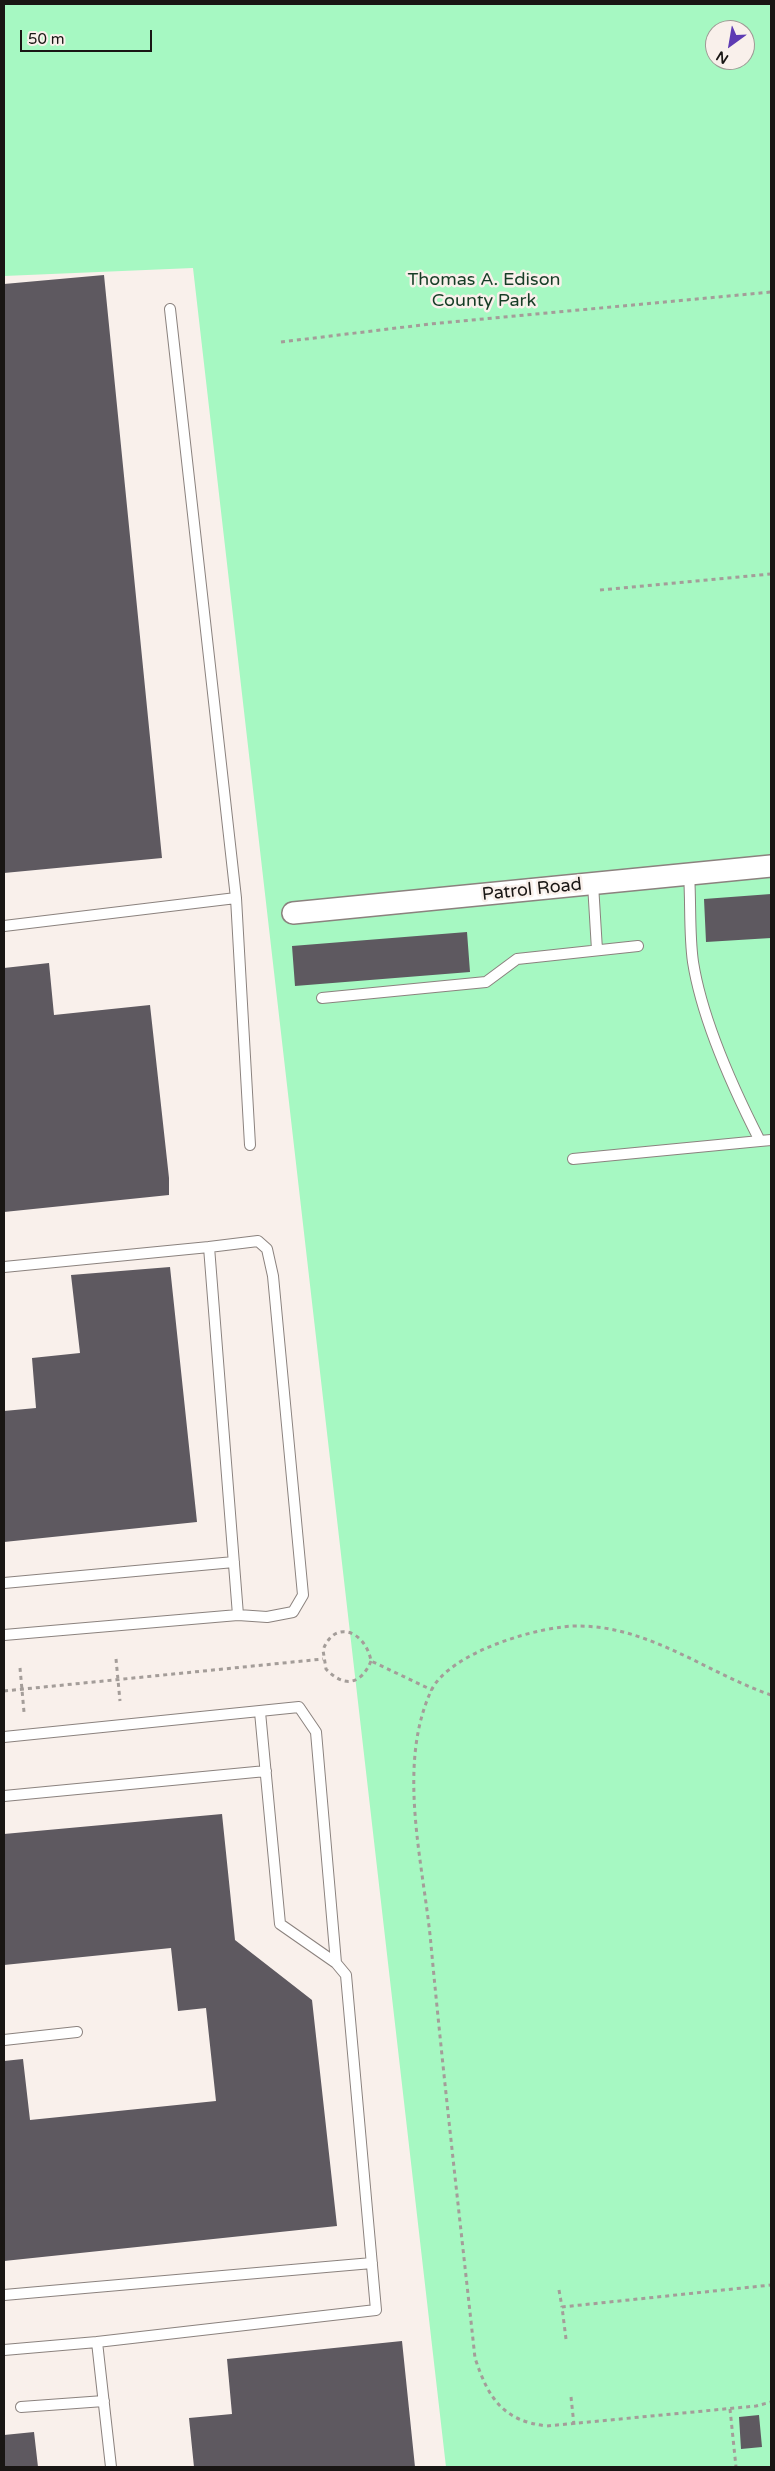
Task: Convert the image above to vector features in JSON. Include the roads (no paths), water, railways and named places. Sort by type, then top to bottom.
[{"type":"street","name":"Patrol Road","points":[[293,913],[771,866]]},
{"type":"lane","points":[[170,309],[236,898],[250,1145]]},
{"type":"lane","points":[[689,874],[694,963],[712,1032],[760,1141]]},
{"type":"lane","points":[[593,884],[597,950]]},
{"type":"lane","points":[[4,926],[236,898]]},
{"type":"lane","points":[[322,998],[486,982],[517,959],[638,946]]},
{"type":"lane","points":[[573,1159],[771,1140]]},
{"type":"lane","points":[[4,1267],[258,1241],[267,1249],[273,1276],[303,1595],[293,1612],[267,1617],[238,1615],[4,1635]]},
{"type":"lane","points":[[209,1247],[238,1615]]},
{"type":"lane","points":[[4,1583],[234,1562]]},
{"type":"lane","points":[[4,1737],[299,1707],[316,1732],[336,1964]]},
{"type":"lane","points":[[4,2350],[97,2342],[376,2310],[346,1975],[336,1964],[280,1924],[260,1712]]},
{"type":"lane","points":[[4,1796],[266,1771]]},
{"type":"lane","points":[[4,2040],[77,2032]]},
{"type":"lane","points":[[4,2295],[372,2263]]},
{"type":"lane","points":[[97,2342],[111,2467]]},
{"type":"lane","points":[[21,2407],[104,2401]]},
{"type":"park label","name":"Thomas A. Edison County Park","points":[[484,290]]}]
